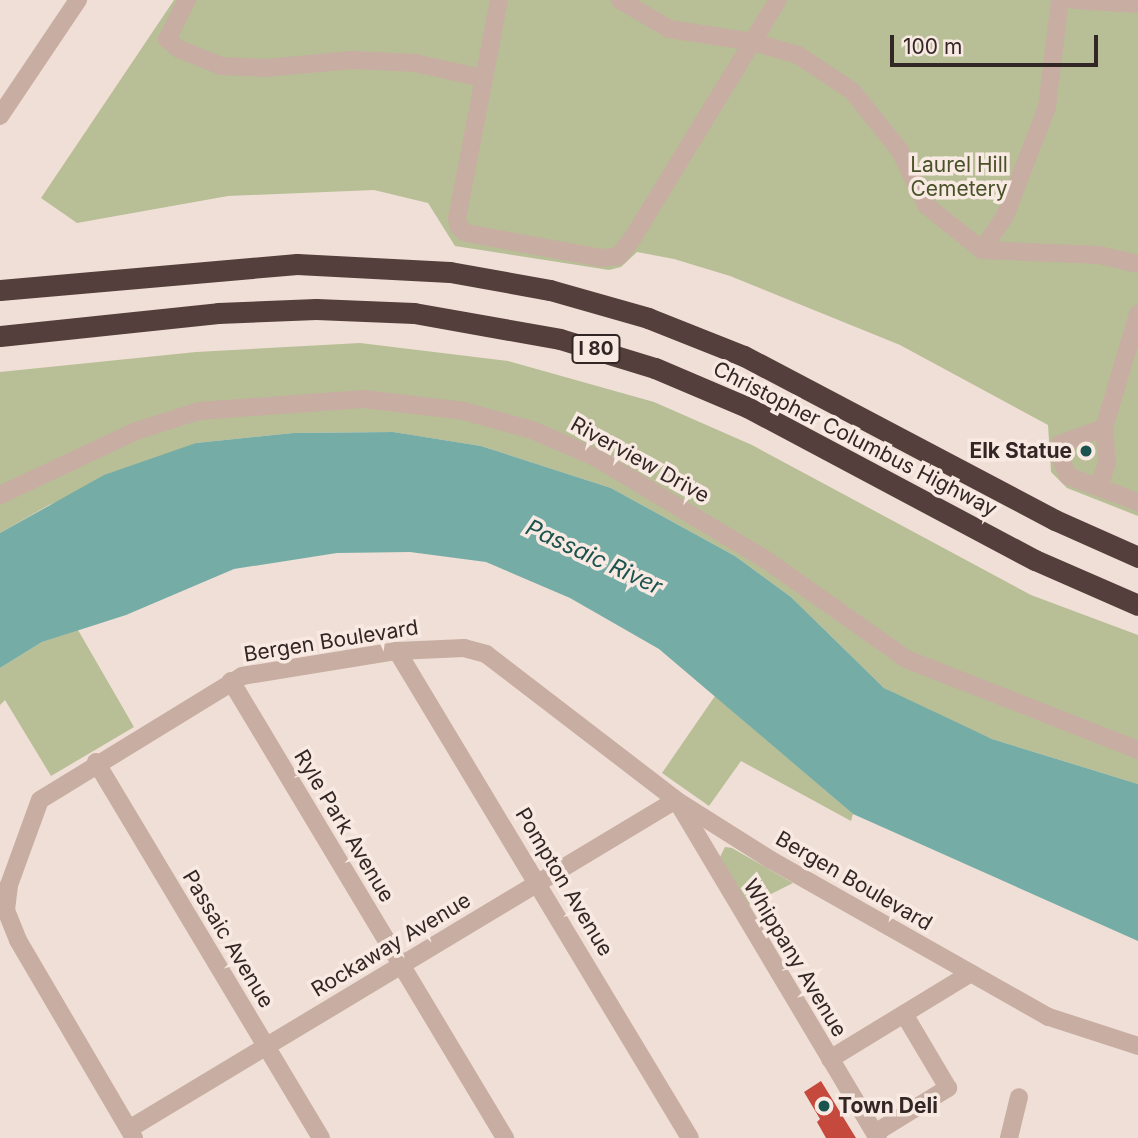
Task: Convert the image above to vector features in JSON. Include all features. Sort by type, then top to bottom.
[{"type":"highway","name":"Christopher Columbus Highway","points":[[0,290],[297,264],[437,271],[550,290],[648,318],[744,356],[1025,505],[1138,557]]},
{"type":"highway","name":"Christopher Columbus Highway","points":[[0,336],[218,313],[316,309],[414,313],[560,339],[656,368],[747,407],[1035,560],[1138,605]]},
{"type":"street","points":[[0,116],[78,0]]},
{"type":"street","points":[[187,0],[167,38],[179,49],[221,66],[265,68],[352,60],[402,63],[482,78]]},
{"type":"street","points":[[499,0],[457,218],[459,227],[466,233],[601,258],[619,256],[778,0]]},
{"type":"street","points":[[620,0],[669,29],[753,42],[798,55],[852,91],[900,151],[927,205],[982,250],[1099,255],[1138,264]]},
{"type":"street","points":[[982,250],[1005,216],[1047,107],[1060,0]]},
{"type":"street","points":[[1074,0],[1138,4]]},
{"type":"street","points":[[1099,487],[1107,463],[1104,428],[1138,314]]},
{"type":"street","name":"Riverview Drive","points":[[0,495],[136,431],[199,411],[364,399],[464,411],[532,430],[595,457],[765,559],[906,659],[1138,750]]},
{"type":"street","points":[[1104,428],[1060,444],[1068,475],[1138,502]]},
{"type":"street","name":"Bergen Boulevard","points":[[132,1134],[18,940],[6,910],[9,886],[40,800],[96,762],[242,676],[397,650],[464,648],[486,654],[676,800],[969,974],[1077,1029],[1138,1045]]},
{"type":"street","name":"Pompton Avenue","points":[[397,650],[690,1138]]},
{"type":"street","name":"Ryle Park Avenue","points":[[231,681],[505,1138]]},
{"type":"street","name":"Passaic Avenue","points":[[96,762],[321,1138]]},
{"type":"street","name":"Rockaway Avenue","points":[[132,1134],[266,1046],[676,800]]},
{"type":"street","name":"Whippany Avenue","points":[[676,800],[876,1135]]},
{"type":"street","points":[[830,1059],[969,974]]},
{"type":"street","points":[[876,1135],[948,1088],[904,1014]]},
{"type":"street","points":[[1009,1138],[1019,1097]]},
{"type":"green space","name":"Laurel Hill Cemetery","points":[[174,0],[1138,0],[1138,516],[1067,488],[1051,472],[1048,425],[900,345],[730,276],[674,259],[637,252],[621,267],[609,270],[455,246],[428,203],[374,190],[228,196],[77,223],[41,198]]},
{"type":"green space","points":[[360,343],[508,361],[654,402],[752,445],[1031,595],[1138,635],[1138,784],[992,739],[932,713],[884,688],[791,597],[735,556],[611,488],[481,446],[392,432],[293,433],[196,443],[49,505],[0,533],[0,372],[196,352]]},
{"type":"green space","points":[[78,630],[134,727],[51,776],[5,700],[0,705],[0,668],[42,642]]},
{"type":"green space","points":[[715,696],[853,814],[851,821],[741,761],[709,806],[662,773]]},
{"type":"green space","points":[[725,847],[732,848],[793,883],[747,906],[719,859]]},
{"type":"water","name":"Passaic River","points":[[393,432],[481,446],[611,488],[735,556],[791,597],[884,688],[992,739],[1138,784],[1138,941],[853,814],[659,649],[570,598],[486,562],[410,552],[337,553],[234,569],[126,615],[42,642],[0,668],[0,533],[104,475],[196,443],[293,433]]},
{"type":"building","name":"Town Deli","points":[[821,1081],[856,1138],[826,1138],[817,1122],[820,1119],[804,1092]]},
{"type":"place","name":"Elk Statue","points":[[1086,451]]},
{"type":"place","name":"Town Deli","points":[[824,1106]]}]
